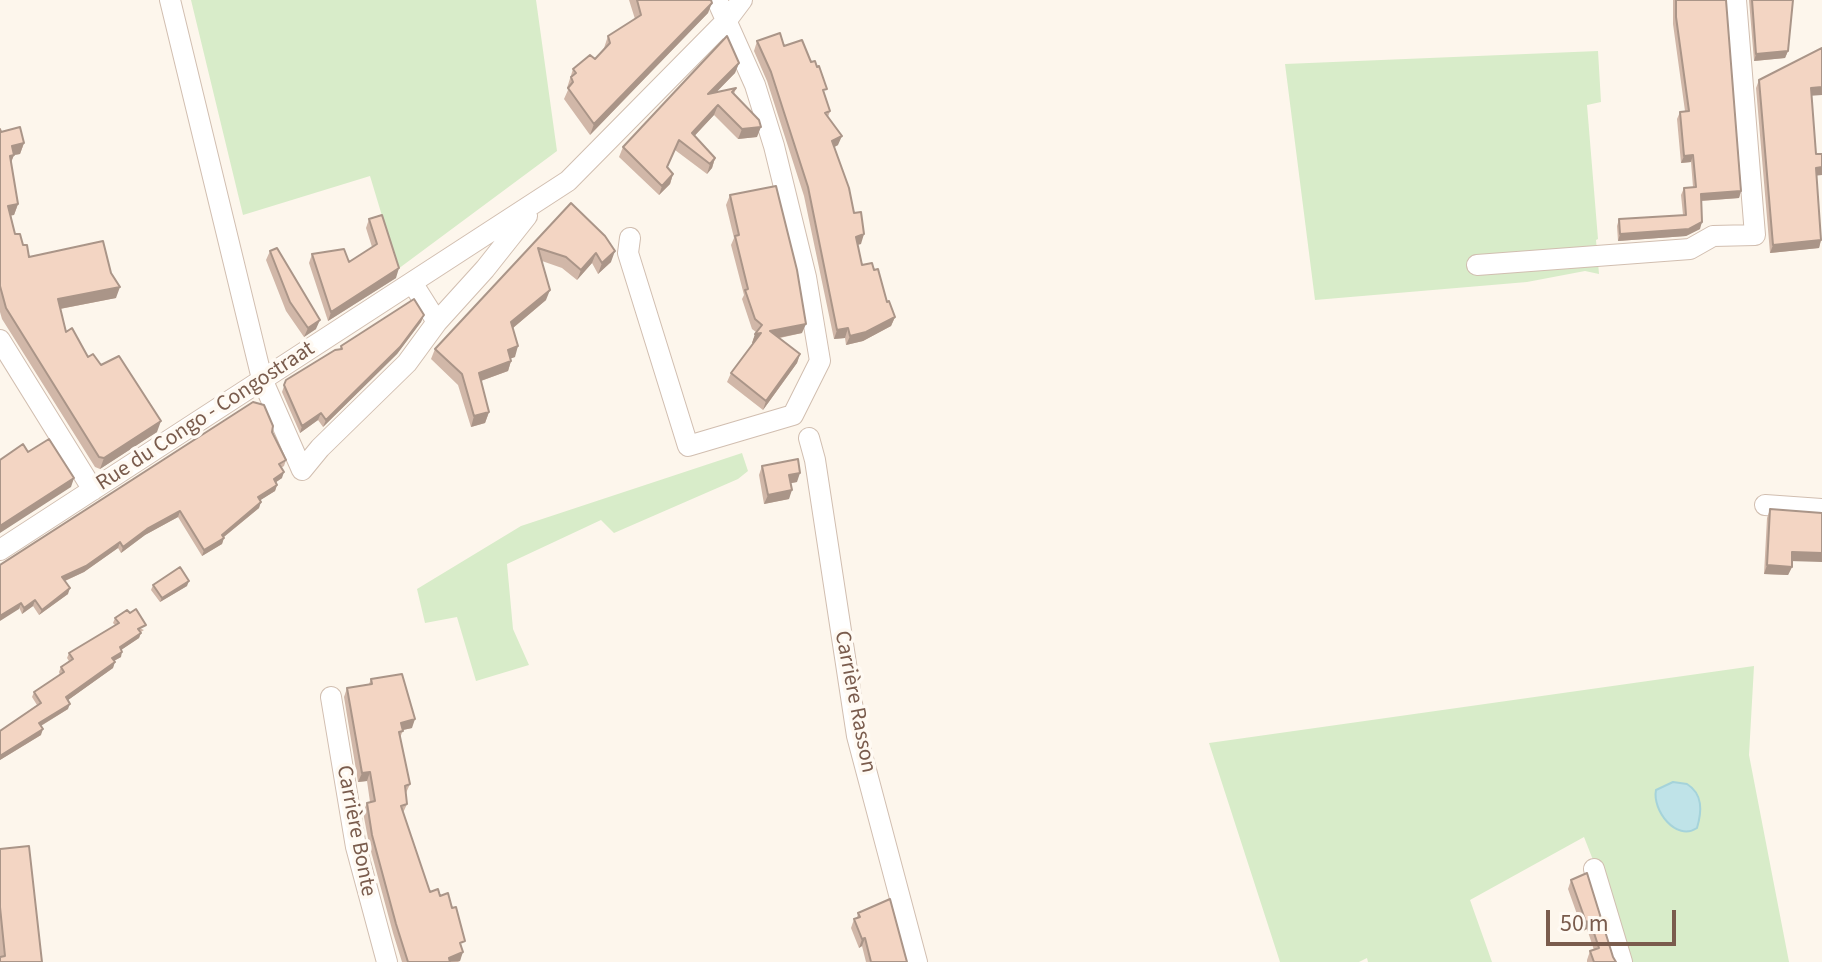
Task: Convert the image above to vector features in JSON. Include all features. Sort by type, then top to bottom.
[{"type":"street","points":[[170,0],[262,379],[302,470],[320,448],[407,363],[437,322],[538,203],[568,181],[727,20],[742,0]]},
{"type":"street","points":[[630,238],[628,253],[688,446],[793,415],[820,361],[809,291],[774,146],[755,85],[717,0]]},
{"type":"street","points":[[1477,265],[1690,249],[1713,236],[1755,235],[1736,0]]},
{"type":"street","name":"Rue du Congo - Congostraat","points":[[0,550],[538,203]]},
{"type":"street","points":[[413,284],[437,322]]},
{"type":"street","points":[[0,340],[93,490]]},
{"type":"street","name":"Carrière Rasson","points":[[809,438],[815,460],[857,736],[917,962]]},
{"type":"street","points":[[1765,505],[1822,509]]},
{"type":"street","name":"Carrière Bonte","points":[[331,697],[356,847],[387,962]]},
{"type":"street","points":[[1594,869],[1622,962]]},
{"type":"green space","points":[[191,0],[536,0],[557,151],[398,269],[370,176],[243,215]]},
{"type":"green space","points":[[1598,51],[1601,102],[1587,105],[1599,274],[1585,271],[1527,282],[1315,300],[1285,64]]},
{"type":"green space","points":[[742,453],[748,471],[738,479],[614,533],[601,520],[507,564],[513,629],[529,665],[476,681],[457,617],[425,623],[417,589],[521,526]]},
{"type":"green space","points":[[1754,666],[1749,755],[1789,962],[1633,962],[1584,837],[1470,900],[1492,962],[1368,962],[1367,958],[1359,962],[1280,962],[1209,743]]},
{"type":"water","points":[[1673,782],[1687,784],[1699,798],[1697,828],[1681,831],[1662,815],[1656,790]]},
{"type":"building","points":[[637,0],[711,0],[712,3],[594,124],[568,88],[573,82],[571,77],[576,73],[573,69],[590,55],[595,59],[610,43],[608,36],[641,15]]},
{"type":"building","points":[[1676,0],[1726,0],[1741,191],[1701,194],[1702,222],[1689,229],[1620,234],[1619,219],[1686,215],[1684,188],[1696,187],[1693,155],[1684,156],[1680,112],[1689,111]]},
{"type":"building","points":[[1752,0],[1793,0],[1788,51],[1756,54]]},
{"type":"building","points":[[780,33],[784,46],[802,40],[811,62],[815,61],[819,66],[830,111],[825,113],[842,136],[832,141],[849,188],[854,213],[861,212],[864,234],[856,237],[862,265],[872,263],[874,270],[878,269],[887,302],[895,317],[866,332],[850,336],[848,328],[837,330],[808,187],[771,72],[757,41]]},
{"type":"building","points":[[727,36],[739,63],[708,94],[736,88],[732,92],[759,120],[761,127],[742,129],[718,105],[692,133],[715,158],[710,164],[679,140],[667,167],[673,174],[662,186],[623,147]]},
{"type":"building","points":[[1822,48],[1822,87],[1811,88],[1816,154],[1822,154],[1822,167],[1816,168],[1821,240],[1773,245],[1759,80]]},
{"type":"building","points":[[20,127],[24,143],[12,146],[14,155],[10,156],[18,204],[8,206],[15,234],[20,234],[23,245],[27,245],[29,257],[103,241],[111,273],[120,287],[58,299],[66,332],[72,328],[88,357],[93,354],[101,365],[119,356],[161,421],[104,458],[99,457],[6,308],[0,286],[0,129],[1,132]]},
{"type":"building","points":[[776,186],[797,270],[806,324],[770,331],[800,354],[766,401],[731,373],[761,333],[755,334],[762,325],[755,319],[745,290],[748,289],[735,236],[739,235],[730,195]]},
{"type":"building","points":[[571,203],[605,236],[615,251],[602,263],[596,253],[581,270],[566,257],[538,248],[550,290],[511,322],[518,346],[508,350],[511,361],[479,373],[489,412],[474,416],[462,374],[435,349]]},
{"type":"building","points":[[382,215],[399,268],[331,312],[312,254],[344,249],[349,262],[377,244],[369,219]]},
{"type":"building","points":[[277,248],[320,320],[308,328],[290,302],[270,251]]},
{"type":"building","points":[[414,299],[424,315],[400,347],[326,420],[321,413],[302,426],[284,385],[286,380],[335,350],[342,349],[341,346]]},
{"type":"building","points":[[253,402],[264,405],[273,426],[272,432],[286,460],[279,464],[284,472],[274,479],[277,485],[258,497],[261,502],[222,535],[224,538],[204,550],[180,511],[147,529],[123,547],[120,542],[86,566],[62,577],[70,588],[42,610],[35,600],[24,608],[21,603],[0,616],[0,565]]},
{"type":"building","points":[[49,439],[74,478],[0,526],[0,460],[23,444],[28,452]]},
{"type":"building","points":[[798,459],[800,473],[789,475],[792,490],[768,495],[762,466]]},
{"type":"building","points":[[1770,509],[1822,513],[1822,553],[1792,552],[1792,567],[1767,565]]},
{"type":"building","points":[[180,567],[189,581],[162,598],[153,585]]},
{"type":"building","points":[[136,609],[146,625],[138,629],[141,633],[120,647],[122,652],[112,658],[115,662],[66,697],[70,704],[39,723],[43,729],[0,756],[0,731],[41,703],[34,692],[64,672],[61,667],[73,659],[69,653],[119,623],[115,618],[127,610],[130,613]]},
{"type":"building","points":[[402,674],[415,719],[401,723],[403,731],[399,732],[410,784],[405,786],[407,804],[401,806],[430,892],[438,889],[440,896],[448,893],[452,908],[456,907],[465,941],[460,943],[463,952],[449,958],[450,962],[408,962],[372,835],[367,803],[375,801],[370,772],[362,773],[347,688],[372,684],[371,679]]},
{"type":"building","points":[[29,846],[42,962],[0,962],[0,957],[5,956],[0,907],[0,849]]},
{"type":"building","points":[[1587,873],[1616,962],[1594,962],[1590,951],[1599,948],[1571,880]]},
{"type":"building","points":[[890,899],[907,962],[871,962],[865,938],[862,939],[854,919],[860,917],[858,913]]}]
